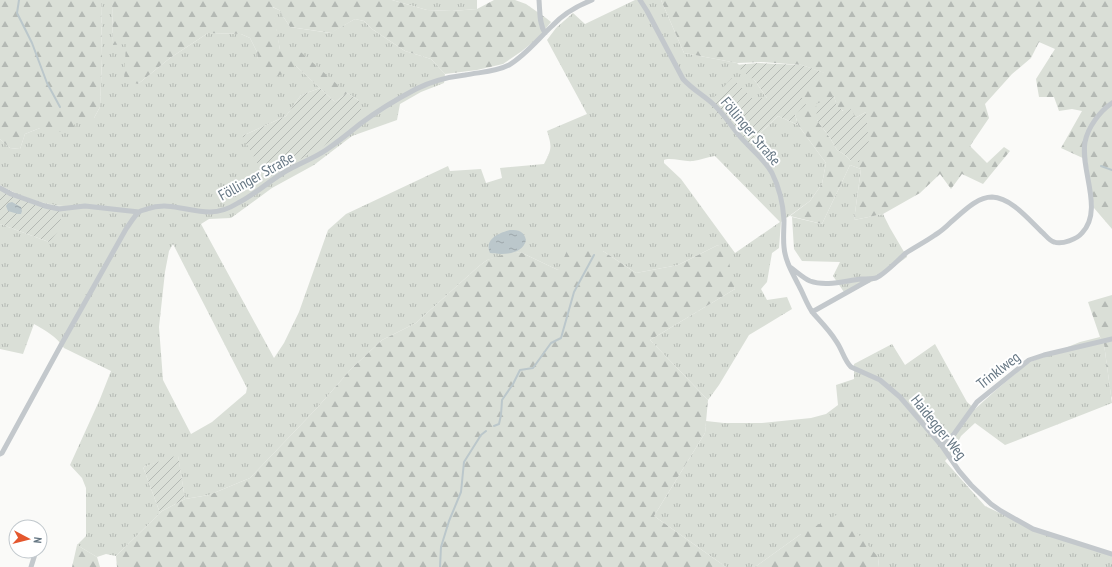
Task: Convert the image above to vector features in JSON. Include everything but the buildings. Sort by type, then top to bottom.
[{"type":"street","points":[[539,0],[540,20],[544,33]]},
{"type":"street","name":"Föllinger Straße","points":[[139,212],[165,205],[194,211],[210,212],[222,210],[240,203],[284,172],[304,163],[326,150],[373,115],[416,89],[444,78],[496,71],[510,65],[567,13],[592,0]]},
{"type":"street","name":"Föllinger Straße","points":[[640,0],[683,79],[714,104],[741,138],[761,158],[771,172],[782,205],[784,218],[784,246],[790,267]]},
{"type":"street","points":[[790,267],[807,279],[822,283],[834,283],[876,277],[882,274],[907,253],[936,234],[974,203],[984,198],[992,197],[1016,207],[1042,232],[1055,242],[1060,243],[1073,240],[1082,233],[1088,225],[1092,212],[1086,164],[1085,141],[1097,119],[1105,108],[1112,103]]},
{"type":"street","points":[[0,188],[11,194],[58,209],[85,206],[139,212]]},
{"type":"street","points":[[0,454],[2,453],[126,229],[139,212]]},
{"type":"street","name":"Haidegger Weg","points":[[790,267],[812,312],[834,337],[848,364],[851,367],[880,380],[912,410],[942,446],[959,471],[991,504],[1033,529],[1112,554]]},
{"type":"street","points":[[812,312],[869,279]]},
{"type":"street","name":"Trinklweg","points":[[942,446],[954,434],[977,402],[1029,360],[1112,339]]},
{"type":"green space","points":[[0,0],[101,0],[102,58],[100,107],[94,118],[75,118],[74,128],[48,135],[40,128],[25,134],[20,149],[10,148],[0,139]]},
{"type":"green space","points":[[101,0],[112,0],[113,44],[126,43],[138,84],[170,58],[208,33],[241,34],[250,38],[257,52],[258,59],[296,66],[320,88],[301,95],[286,116],[242,136],[360,101],[280,50],[272,7],[279,10],[290,27],[330,33],[355,19],[364,21],[372,29],[405,51],[431,59],[445,74],[444,83],[421,92],[400,104],[397,120],[352,136],[314,165],[272,188],[231,218],[209,219],[201,224],[274,358],[284,343],[299,312],[328,230],[346,214],[448,166],[450,171],[481,169],[486,183],[502,178],[500,168],[544,164],[549,155],[550,148],[550,141],[547,131],[587,114],[547,40],[556,28],[573,13],[585,24],[635,0],[661,0],[684,53],[737,63],[755,81],[767,98],[752,98],[747,146],[778,116],[798,125],[826,163],[822,184],[810,201],[781,222],[779,248],[772,253],[767,282],[761,289],[767,300],[787,297],[792,309],[749,335],[719,385],[708,400],[650,340],[735,289],[718,245],[678,265],[636,273],[603,251],[558,270],[520,252],[487,260],[416,323],[382,340],[351,369],[317,408],[250,478],[209,495],[185,499],[178,456],[143,467],[160,513],[116,556],[106,554],[97,557],[77,545],[86,536],[86,488],[82,478],[70,465],[111,371],[64,348],[54,337],[34,324],[23,354],[0,349],[0,224],[49,242],[63,206],[30,199],[0,185],[0,139],[10,148],[20,149],[25,134],[75,117],[94,118],[100,107],[102,58]],"holes":[[[715,156],[780,222],[735,253],[681,179],[664,163],[664,160],[667,159],[693,161]],[[173,244],[247,388],[246,393],[212,422],[191,434],[163,380],[159,327],[165,272],[169,251]]]},
{"type":"green space","points":[[112,0],[392,0],[427,10],[452,11],[477,9],[494,0],[515,0],[526,4],[551,22],[538,38],[503,64],[477,70],[445,74],[431,59],[405,51],[372,29],[364,21],[355,19],[331,33],[290,27],[279,10],[273,7],[280,50],[295,47],[347,93],[335,102],[296,66],[271,80],[258,59],[257,52],[250,38],[241,34],[208,33],[170,58],[138,84],[124,80],[126,44],[113,45]]},
{"type":"green space","points":[[392,0],[477,0],[477,9],[452,11],[427,10]]},
{"type":"green space","points":[[661,0],[1112,0],[1112,229],[1094,208],[1087,160],[1061,148],[1082,111],[1072,109],[1059,111],[1054,97],[1039,97],[1036,79],[1055,49],[1039,42],[1031,58],[1012,74],[985,104],[989,118],[970,146],[987,163],[1004,147],[1010,151],[983,184],[962,174],[951,189],[940,174],[920,193],[883,214],[854,220],[861,169],[850,165],[822,224],[790,216],[810,201],[822,184],[826,163],[798,125],[795,114],[798,92],[824,73],[802,65],[761,62],[737,63],[684,53]],"holes":[[[834,96],[837,107],[855,118],[866,112],[851,161],[837,150],[817,120]]]},
{"type":"green space","points":[[758,63],[802,65],[825,73],[799,92],[806,105],[795,114],[798,125],[778,116],[746,146],[708,104],[732,78],[752,98],[767,98],[755,81],[735,65]]},
{"type":"green space","points":[[320,88],[335,102],[347,93],[360,101],[362,115],[321,148],[266,178],[242,136],[286,116],[301,95]]},
{"type":"green space","points":[[834,96],[837,106],[843,111],[852,109],[855,118],[866,112],[869,146],[861,150],[859,162],[851,161],[837,150],[817,120],[816,104]]},
{"type":"green space","points":[[850,165],[861,169],[854,220],[883,214],[907,257],[876,280],[846,295],[833,276],[840,262],[802,261],[794,249],[792,217],[822,224]]},
{"type":"green space","points":[[0,185],[30,199],[63,206],[59,230],[49,242],[0,224]]},
{"type":"green space","points":[[718,245],[728,258],[735,289],[650,340],[708,400],[705,433],[654,516],[726,567],[117,567],[116,556],[162,511],[185,499],[209,495],[250,478],[317,408],[351,369],[382,340],[416,323],[487,260],[502,255],[520,252],[558,270],[567,251],[603,251],[636,273],[678,265]]},
{"type":"green space","points":[[1112,295],[1112,398],[1104,344],[1100,337],[1088,302]]},
{"type":"green space","points":[[1100,337],[1104,344],[1112,403],[1005,445],[975,423],[961,436],[953,452],[945,461],[985,506],[1029,527],[1112,554],[1112,567],[878,567],[879,558],[801,534],[755,567],[726,567],[654,516],[705,433],[706,421],[724,423],[762,423],[811,418],[826,414],[838,405],[836,385],[854,379],[854,364],[892,344],[905,365],[935,344],[967,402],[975,409],[1028,363],[1080,342]]},
{"type":"green space","points":[[178,455],[185,499],[160,513],[143,467]]},
{"type":"green space","points":[[840,513],[879,558],[878,567],[755,567],[801,534]]},
{"type":"green space","points":[[77,545],[97,557],[100,567],[72,567]]},
{"type":"water","points":[[12,202],[21,207],[21,214],[8,211],[6,206],[8,203]]},
{"type":"water","points":[[510,230],[518,231],[525,237],[526,240],[521,249],[506,254],[490,253],[489,244],[491,240],[497,235]]},
{"type":"waterway","points":[[19,0],[17,13],[32,43],[47,83],[60,107]]},
{"type":"waterway","points":[[1101,166],[1112,170]]},
{"type":"waterway","points":[[494,426],[499,424],[502,400],[513,384],[520,370],[533,368],[551,343],[561,338],[574,292],[594,255]]},
{"type":"waterway","points":[[440,567],[441,547],[449,521],[461,492],[464,462],[481,435],[486,431]]}]
